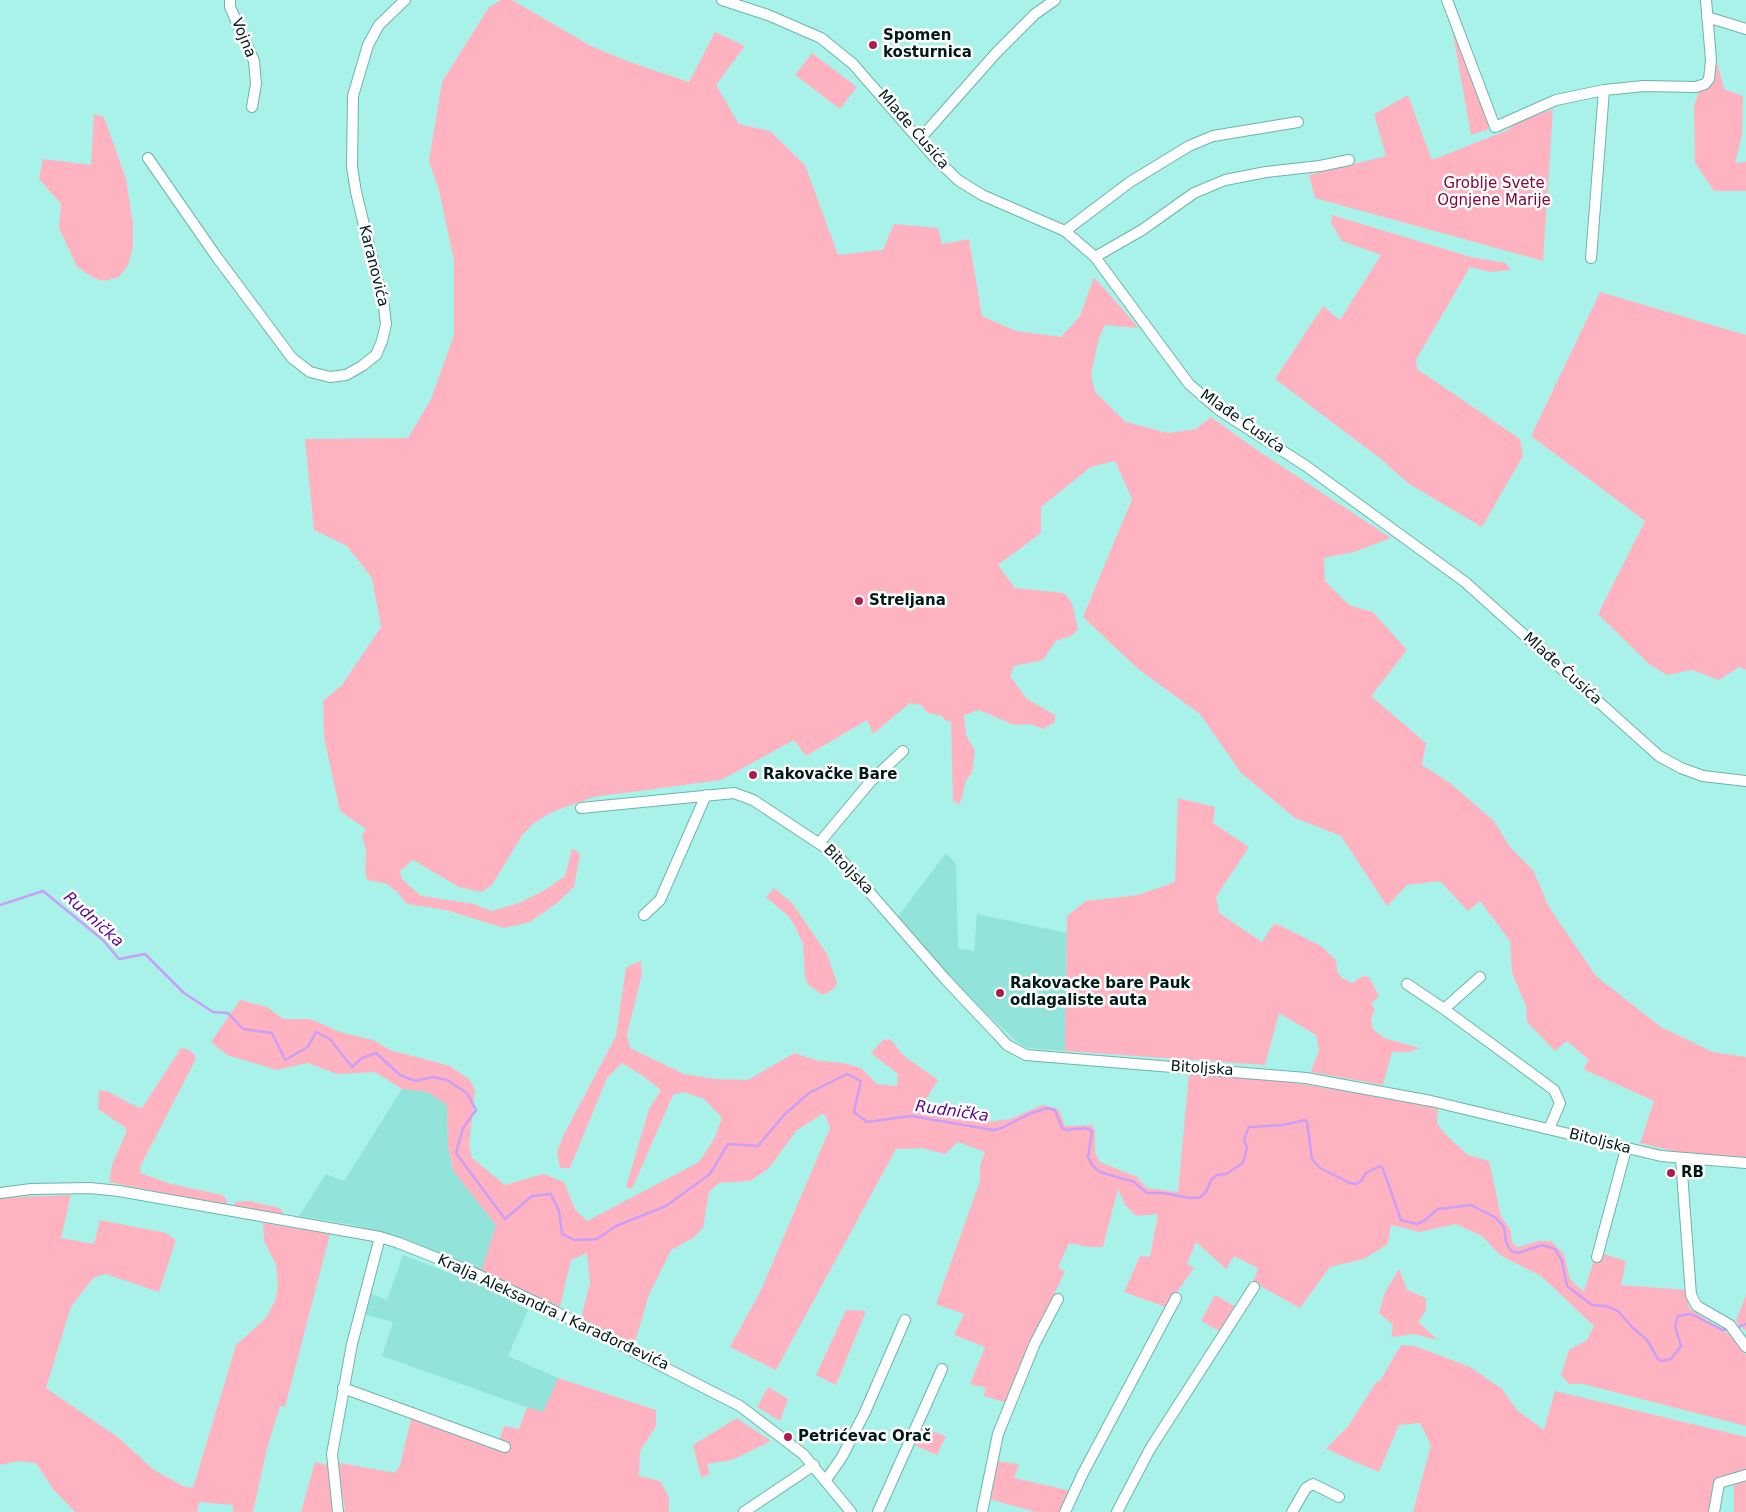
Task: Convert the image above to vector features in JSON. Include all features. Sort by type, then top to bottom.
[{"type":"street","name":"Vojna","points":[[230,0],[230,6],[254,61],[256,84],[252,106]]},
{"type":"street","name":"Karanovića","points":[[148,158],[216,256],[292,358],[310,372],[330,377],[346,375],[362,366],[376,355],[386,324],[384,307],[353,176],[351,141],[353,96],[368,44],[379,25],[405,0]]},
{"type":"street","name":"Mlađe Ćusića","points":[[722,0],[768,15],[821,38],[854,64],[919,140],[958,180],[982,195],[1065,231],[1095,256],[1189,384],[1220,410],[1306,466],[1465,582],[1659,756],[1681,768],[1703,776],[1746,781]]},
{"type":"street","points":[[919,140],[997,52],[1035,14],[1055,0]]},
{"type":"street","points":[[1447,0],[1495,127],[1556,100],[1604,90],[1644,86],[1696,88],[1705,84],[1709,79],[1711,60],[1706,0]]},
{"type":"street","points":[[1707,17],[1746,30]]},
{"type":"street","points":[[1590,258],[1604,90]]},
{"type":"street","points":[[1065,231],[1130,182],[1190,146],[1213,136],[1298,122]]},
{"type":"street","points":[[1095,256],[1142,230],[1194,193],[1225,180],[1349,160]]},
{"type":"street","points":[[820,842],[871,781],[903,751]]},
{"type":"street","name":"Bitoljska","points":[[581,808],[734,793],[753,800],[820,842],[838,856],[946,980],[1007,1045],[1018,1052],[1035,1056],[1260,1072],[1306,1078],[1431,1101],[1626,1149],[1682,1159],[1746,1163]]},
{"type":"street","points":[[644,915],[660,900],[706,795]]},
{"type":"street","points":[[1444,1010],[1480,977]]},
{"type":"street","points":[[1407,984],[1554,1090],[1560,1103],[1549,1129]]},
{"type":"street","points":[[1597,1257],[1626,1149]]},
{"type":"street","points":[[1682,1159],[1691,1295],[1697,1306],[1730,1325],[1746,1347]]},
{"type":"street","name":"Kralja Aleksandra I Karađorđevića","points":[[0,1193],[31,1188],[90,1188],[119,1191],[380,1237],[472,1272],[666,1366],[740,1406],[814,1465],[851,1512]]},
{"type":"street","points":[[338,1512],[332,1460],[352,1344],[380,1237]]},
{"type":"street","points":[[1117,1512],[1150,1450],[1254,1287]]},
{"type":"street","points":[[1065,1512],[1083,1473],[1176,1298]]},
{"type":"street","points":[[982,1512],[998,1434],[1035,1343],[1058,1299]]},
{"type":"street","points":[[826,1480],[842,1456],[865,1412],[905,1320]]},
{"type":"street","points":[[878,1512],[942,1369]]},
{"type":"street","points":[[344,1388],[505,1447]]},
{"type":"street","points":[[744,1512],[814,1465]]},
{"type":"street","points":[[1714,1512],[1719,1482],[1746,1475]]},
{"type":"street","points":[[1292,1512],[1306,1488],[1313,1484],[1339,1497]]},
{"type":"shaded area","points":[[946,853],[956,864],[958,948],[974,951],[977,914],[1067,933],[1065,1051],[1028,1048],[1017,1042],[956,985],[896,919]]},
{"type":"shaded area","points":[[402,1089],[428,1092],[447,1105],[448,1147],[454,1172],[496,1225],[481,1272],[390,1236],[349,1224],[299,1216],[326,1174],[344,1181]]},
{"type":"shaded area","points":[[403,1255],[483,1286],[528,1310],[508,1356],[558,1378],[543,1413],[382,1356],[393,1322],[364,1314],[369,1293],[387,1300]]},
{"type":"green space","points":[[501,0],[512,0],[591,46],[627,61],[689,82],[715,32],[745,46],[716,85],[739,124],[770,131],[805,165],[838,255],[883,250],[894,224],[938,228],[942,244],[969,239],[982,316],[1016,331],[1061,337],[1080,316],[1094,277],[1139,328],[1105,325],[1099,338],[1091,374],[1095,392],[1126,422],[1168,433],[1196,429],[1211,417],[1254,448],[1391,538],[1354,552],[1324,558],[1325,581],[1349,605],[1373,612],[1407,650],[1371,696],[1426,743],[1422,765],[1450,783],[1494,821],[1510,847],[1533,870],[1549,907],[1596,976],[1661,1027],[1713,1052],[1746,1057],[1746,1158],[1678,1152],[1640,1143],[1654,1101],[1583,1069],[1589,1060],[1567,1041],[1555,1051],[1527,1022],[1526,1006],[1512,973],[1510,941],[1480,901],[1468,911],[1440,881],[1407,885],[1387,906],[1341,836],[1295,818],[1241,773],[1200,714],[1138,669],[1083,617],[1132,499],[1115,461],[1091,467],[1041,507],[1041,533],[998,565],[1015,588],[1064,593],[1072,603],[1078,629],[1073,635],[1056,641],[1043,660],[1014,666],[1010,676],[1027,699],[1055,715],[1055,722],[1043,729],[1030,724],[1014,725],[979,710],[964,715],[966,735],[975,751],[972,773],[966,780],[960,804],[953,801],[951,722],[945,720],[942,716],[928,713],[921,705],[910,703],[873,734],[867,720],[806,756],[794,740],[721,780],[593,797],[550,813],[533,824],[523,834],[492,885],[481,892],[459,887],[413,860],[400,871],[402,879],[421,896],[474,904],[491,911],[519,903],[545,890],[565,876],[572,849],[574,849],[580,854],[574,887],[557,903],[530,922],[504,928],[446,910],[407,904],[387,884],[367,880],[365,871],[366,850],[362,836],[366,829],[340,811],[324,737],[323,701],[342,685],[381,627],[372,578],[347,546],[314,530],[305,439],[408,438],[431,399],[454,335],[454,261],[439,190],[429,161],[442,82],[489,7]]},
{"type":"green space","points":[[1450,17],[1491,120],[1487,130],[1471,135]]},
{"type":"green space","points":[[812,53],[857,87],[840,109],[795,75]]},
{"type":"green space","points":[[1709,61],[1718,65],[1724,89],[1743,96],[1742,136],[1735,163],[1746,162],[1746,191],[1714,191],[1695,163],[1694,106]]},
{"type":"green space","name":"Groblje Svete Ognjene Marije","points":[[1408,95],[1432,160],[1508,130],[1514,123],[1553,109],[1543,261],[1315,198],[1309,175],[1386,156],[1374,114]]},
{"type":"green space","points":[[94,114],[104,117],[126,179],[133,224],[133,248],[128,265],[119,277],[104,281],[94,278],[77,267],[59,228],[61,204],[39,179],[43,159],[91,165]]},
{"type":"green space","points":[[1332,215],[1471,257],[1506,263],[1511,270],[1490,272],[1470,267],[1416,360],[1417,369],[1520,439],[1523,456],[1482,527],[1409,484],[1382,460],[1275,379],[1323,306],[1340,320],[1381,255],[1342,241],[1331,223]]},
{"type":"green space","points":[[1600,292],[1746,335],[1746,670],[1739,667],[1719,680],[1692,670],[1667,675],[1649,664],[1598,614],[1645,521],[1531,436]]},
{"type":"green space","points":[[1178,798],[1215,807],[1213,823],[1249,847],[1216,897],[1219,913],[1262,942],[1272,926],[1277,924],[1321,946],[1336,960],[1337,971],[1342,978],[1352,983],[1363,976],[1369,977],[1379,996],[1371,1004],[1375,1009],[1371,1019],[1373,1029],[1384,1038],[1420,1048],[1410,1052],[1392,1052],[1383,1085],[1311,1072],[1319,1050],[1316,1035],[1279,1013],[1265,1065],[1065,1051],[1067,916],[1086,901],[1138,895],[1175,882]]},
{"type":"green space","points":[[774,888],[792,903],[827,954],[837,983],[835,988],[823,995],[808,985],[805,977],[803,944],[796,928],[789,917],[766,897]]},
{"type":"green space","points":[[641,961],[642,974],[627,1035],[630,1048],[684,1074],[714,1079],[748,1080],[794,1053],[819,1061],[844,1063],[861,1068],[877,1084],[897,1086],[898,1074],[871,1053],[883,1040],[890,1039],[904,1056],[938,1080],[920,1109],[988,1122],[1010,1119],[1043,1105],[1055,1108],[1059,1110],[1065,1126],[1092,1125],[1095,1130],[1095,1153],[1100,1162],[1137,1177],[1147,1188],[1178,1192],[1189,1074],[1277,1080],[1438,1106],[1437,1123],[1445,1134],[1468,1155],[1489,1161],[1501,1216],[1510,1229],[1512,1243],[1518,1247],[1538,1241],[1551,1241],[1564,1254],[1570,1279],[1584,1292],[1595,1256],[1601,1253],[1626,1261],[1621,1285],[1686,1290],[1689,1308],[1733,1337],[1746,1355],[1746,1426],[1583,1384],[1569,1384],[1561,1375],[1569,1350],[1587,1340],[1594,1326],[1541,1276],[1500,1255],[1482,1236],[1456,1224],[1420,1232],[1391,1225],[1388,1244],[1364,1259],[1330,1267],[1300,1308],[1253,1282],[1258,1268],[1234,1256],[1226,1269],[1196,1242],[1187,1264],[1194,1268],[1166,1307],[1124,1292],[1140,1256],[1150,1257],[1158,1214],[1136,1216],[1125,1205],[1118,1189],[1103,1247],[1089,1247],[1069,1243],[1058,1268],[1065,1271],[1033,1340],[1007,1403],[984,1396],[986,1388],[970,1384],[985,1347],[954,1335],[964,1314],[936,1304],[980,1181],[980,1165],[985,1152],[958,1142],[945,1154],[921,1148],[896,1149],[776,1370],[730,1347],[761,1290],[830,1128],[824,1113],[797,1130],[769,1168],[750,1181],[719,1183],[709,1192],[703,1228],[693,1238],[671,1250],[649,1295],[634,1345],[581,1318],[590,1283],[587,1253],[571,1260],[560,1307],[481,1272],[496,1225],[454,1172],[448,1147],[447,1105],[428,1092],[402,1089],[375,1072],[337,1074],[308,1063],[277,1070],[227,1055],[211,1042],[240,1000],[267,1007],[283,1019],[310,1019],[340,1032],[373,1040],[390,1050],[450,1066],[470,1080],[475,1091],[469,1145],[472,1158],[505,1185],[543,1174],[564,1182],[575,1209],[587,1221],[699,1162],[715,1137],[722,1118],[704,1099],[684,1092],[673,1095],[632,1189],[626,1187],[649,1109],[661,1090],[622,1063],[607,1078],[570,1168],[560,1168],[557,1152],[564,1134],[616,1036],[626,967]]},
{"type":"green space","points":[[181,1048],[187,1049],[194,1054],[196,1059],[141,1165],[140,1173],[171,1184],[222,1195],[227,1200],[227,1206],[109,1182],[112,1165],[126,1133],[126,1128],[98,1109],[99,1090],[109,1092],[142,1108]]},
{"type":"green space","points":[[71,1195],[61,1238],[94,1244],[100,1220],[166,1233],[176,1240],[159,1292],[106,1274],[93,1278],[71,1307],[46,1388],[119,1438],[154,1470],[183,1486],[193,1488],[236,1345],[266,1318],[275,1301],[278,1286],[276,1264],[264,1241],[263,1223],[330,1234],[285,1407],[280,1406],[267,1449],[253,1512],[233,1512],[233,1505],[199,1502],[197,1512],[75,1512],[53,1489],[36,1463],[20,1461],[0,1465],[0,1198]]},
{"type":"green space","points":[[248,1201],[280,1208],[283,1214],[234,1206],[235,1202]]},
{"type":"green space","points":[[1399,1269],[1407,1290],[1426,1298],[1426,1310],[1418,1322],[1438,1340],[1414,1334],[1391,1337],[1393,1325],[1379,1313],[1385,1292]]},
{"type":"green space","points":[[1215,1295],[1236,1307],[1221,1332],[1201,1321]]},
{"type":"green space","points":[[1746,1295],[1746,1331],[1736,1321]]},
{"type":"green space","points":[[846,1310],[866,1311],[836,1385],[816,1375]]},
{"type":"green space","points":[[1401,1345],[1415,1346],[1470,1367],[1502,1389],[1517,1410],[1544,1430],[1555,1391],[1746,1437],[1746,1471],[1724,1476],[1714,1481],[1710,1512],[1413,1512],[1431,1445],[1420,1423],[1399,1425],[1379,1472],[1326,1449],[1349,1425],[1375,1384],[1381,1379]]},
{"type":"green space","points":[[558,1378],[656,1410],[656,1426],[640,1451],[639,1476],[660,1481],[669,1497],[669,1512],[344,1512],[345,1507],[335,1462],[395,1473],[400,1465],[412,1416],[499,1441],[504,1426],[519,1429],[527,1407],[543,1412]]},
{"type":"green space","points":[[768,1387],[788,1399],[780,1421],[757,1407]]},
{"type":"green space","points":[[737,1418],[771,1441],[732,1460],[707,1464],[710,1474],[701,1477],[693,1445]]},
{"type":"green space","points":[[920,1427],[946,1436],[937,1455],[912,1444]]},
{"type":"green space","points":[[996,1461],[1019,1464],[1014,1478],[1071,1491],[1062,1512],[1036,1512],[989,1499]]},
{"type":"green space","points":[[315,1462],[328,1465],[334,1497],[332,1512],[301,1512]]},
{"type":"green space","points":[[1746,1481],[1746,1512],[1734,1512],[1734,1484]]},
{"type":"waterway","name":"Rudnička","points":[[0,905],[43,891],[103,940],[119,959],[145,954],[184,993],[213,1012],[228,1013],[243,1029],[272,1033],[285,1060],[308,1047],[316,1032],[330,1039],[352,1067],[362,1058],[376,1053],[400,1075],[415,1081],[433,1077],[447,1080],[467,1093],[476,1110],[463,1128],[456,1153],[505,1219],[532,1196],[551,1194],[559,1211],[562,1234],[574,1240],[597,1239],[616,1226],[666,1206],[710,1174],[728,1144],[758,1146],[784,1115],[809,1093],[847,1074],[861,1081],[854,1112],[867,1122],[911,1116],[993,1130],[1002,1128],[1031,1113],[1048,1108],[1055,1110],[1062,1128],[1066,1130],[1085,1128],[1092,1131],[1088,1157],[1092,1165],[1100,1172],[1134,1182],[1147,1193],[1163,1193],[1190,1198],[1199,1198],[1206,1192],[1211,1180],[1217,1175],[1226,1174],[1243,1163],[1247,1148],[1244,1139],[1249,1127],[1283,1125],[1305,1120],[1307,1122],[1312,1159],[1320,1168],[1350,1183],[1356,1184],[1361,1181],[1366,1173],[1380,1166],[1383,1169],[1401,1220],[1417,1224],[1424,1221],[1438,1209],[1471,1205],[1496,1218],[1504,1227],[1506,1242],[1511,1251],[1518,1253],[1542,1245],[1555,1249],[1562,1261],[1567,1286],[1592,1305],[1606,1306],[1618,1311],[1647,1340],[1658,1359],[1662,1361],[1671,1359],[1681,1346],[1675,1326],[1678,1316],[1691,1314],[1723,1330],[1730,1329]]},
{"type":"waterway","name":"Rudnička","points":[[1735,1328],[1746,1324]]},
{"type":"place","name":"Spomen kosturnica","points":[[873,45]]},
{"type":"place","name":"Streljana","points":[[859,601]]},
{"type":"place","name":"Rakovačke Bare","points":[[753,775]]},
{"type":"place","name":"Rakovacke bare Pauk odlagaliste auta","points":[[1000,993]]},
{"type":"place","name":"RB","points":[[1671,1173]]},
{"type":"place","name":"Petrićevac Orač","points":[[788,1437]]}]
